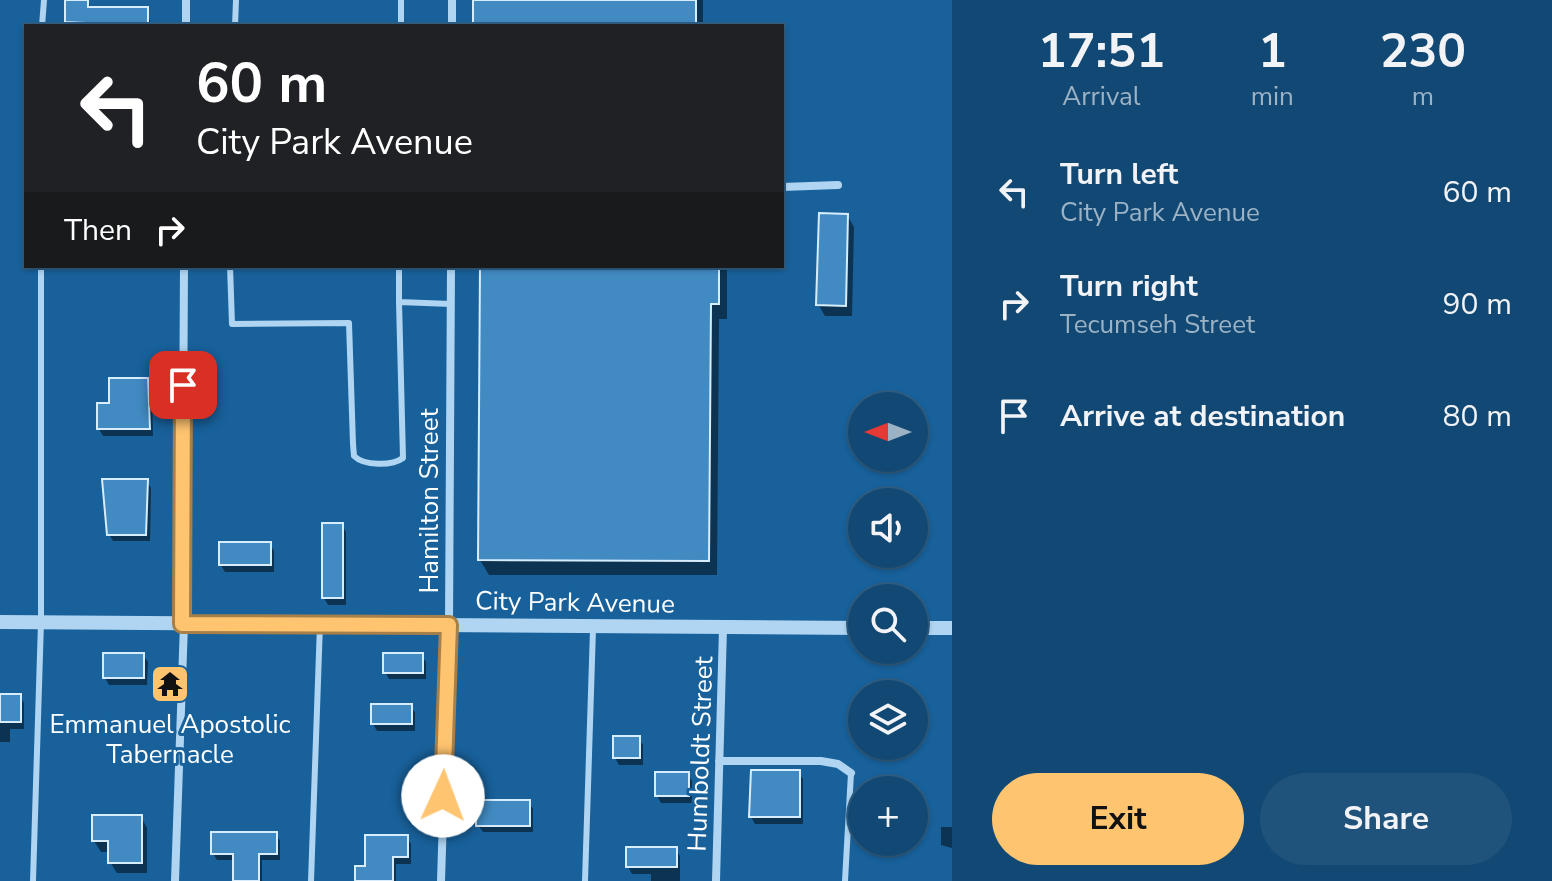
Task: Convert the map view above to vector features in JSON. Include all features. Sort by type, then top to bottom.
[{"type":"street","points":[[186,0],[186,24]]},
{"type":"street","points":[[452,0],[452,24]]},
{"type":"street","points":[[784,187],[838,185]]},
{"type":"street","points":[[175,881],[183,624],[184,268]]},
{"type":"street","name":"Hamilton Street","points":[[441,881],[449,625],[451,268]]},
{"type":"street","name":"City Park Avenue","points":[[0,622],[848,628]]},
{"type":"street","name":"Humboldt Street","points":[[716,881],[723,628]]},
{"type":"street","points":[[928,628],[952,628]]},
{"type":"street","points":[[719,761],[821,761],[838,764],[851,773]]},
{"type":"lane","points":[[42,24],[44,0]]},
{"type":"lane","points":[[235,24],[236,0]]},
{"type":"lane","points":[[401,0],[401,24]]},
{"type":"lane","points":[[33,881],[41,622],[41,268]]},
{"type":"lane","points":[[230,268],[232,324],[349,323],[354,456],[359,461],[394,463],[403,458],[399,268]]},
{"type":"lane","points":[[399,302],[451,304]]},
{"type":"lane","points":[[311,881],[320,624]]},
{"type":"lane","points":[[585,881],[593,627]]},
{"type":"lane","points":[[845,881],[851,773]]},
{"type":"building","points":[[65,0],[88,0],[88,7],[148,7],[148,24],[65,22]]},
{"type":"building","points":[[473,0],[696,0],[696,24],[473,24]]},
{"type":"building","points":[[819,213],[848,214],[846,306],[816,305]]},
{"type":"building","points":[[480,268],[719,268],[719,304],[711,304],[709,561],[478,560]]},
{"type":"building","points":[[109,378],[148,378],[150,429],[97,429],[97,403],[109,403]]},
{"type":"building","points":[[102,479],[148,479],[146,535],[107,535]]},
{"type":"building","points":[[322,523],[343,523],[343,598],[322,598]]},
{"type":"building","points":[[219,542],[271,542],[271,565],[219,565]]},
{"type":"building","points":[[103,653],[144,653],[144,678],[103,678]]},
{"type":"building","points":[[383,653],[423,653],[423,673],[383,673]]},
{"type":"building","points":[[0,694],[21,694],[21,722],[0,722]]},
{"type":"building","points":[[371,704],[412,704],[412,724],[371,724]]},
{"type":"building","points":[[613,736],[640,736],[640,758],[613,758]]},
{"type":"building","points":[[751,770],[800,770],[800,817],[749,817]]},
{"type":"building","points":[[655,772],[689,772],[689,796],[655,796]]},
{"type":"building","points":[[476,800],[530,800],[530,826],[476,826]]},
{"type":"building","points":[[92,815],[142,815],[142,863],[108,863],[108,841],[92,841]]},
{"type":"building","points":[[211,832],[277,832],[277,854],[259,854],[259,881],[233,881],[233,854],[211,854]]},
{"type":"building","points":[[365,835],[408,835],[408,857],[393,857],[393,881],[355,881],[355,866],[365,866]]},
{"type":"building","points":[[626,847],[677,847],[677,867],[626,867]]},
{"type":"place","name":"Emmanuel Apostolic Tabernacle","points":[[170,684]]},
{"type":"route","points":[[183,385],[182,624],[449,625],[443,796]]}]
